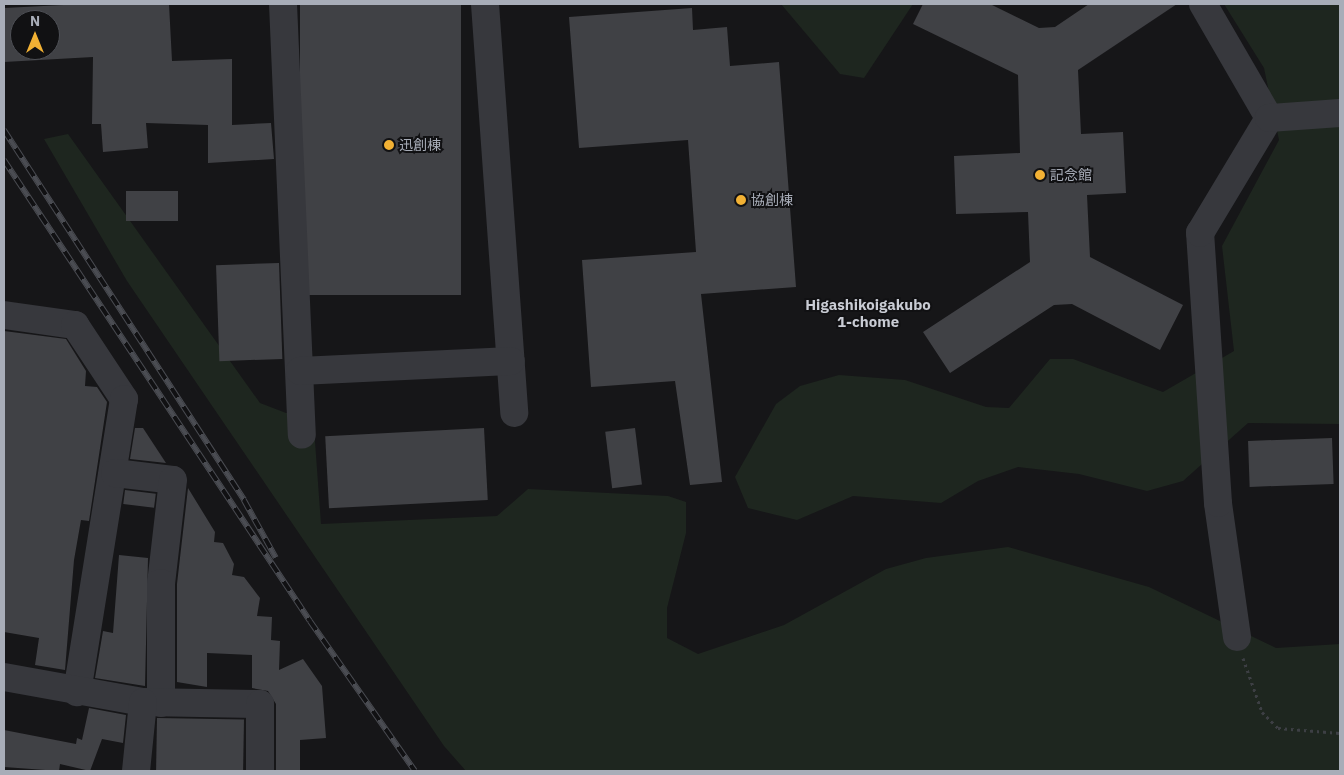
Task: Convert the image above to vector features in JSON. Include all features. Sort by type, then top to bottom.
[{"type":"street","points":[[283,4],[302,434]]},
{"type":"street","points":[[484,4],[514,413]]},
{"type":"street","points":[[1203,4],[1269,118]]},
{"type":"street","points":[[1269,118],[1340,113]]},
{"type":"street","points":[[1237,637],[1218,503],[1200,233],[1269,118]]},
{"type":"street","points":[[4,315],[75,325],[124,399],[114,473],[78,692]]},
{"type":"street","points":[[300,371],[510,361]]},
{"type":"street","points":[[114,473],[173,480],[161,583],[152,703],[136,771]]},
{"type":"street","points":[[4,677],[78,692],[152,703],[260,704],[260,771]]},
{"type":"path","points":[[1237,637],[1262,712],[1278,728],[1340,733]]},
{"type":"shaded area","points":[[781,4],[913,4],[864,78],[840,74]]},
{"type":"shaded area","points":[[1224,4],[1340,4],[1340,424],[1248,423],[1183,481],[1147,491],[1079,474],[1018,467],[978,481],[941,503],[853,496],[797,520],[748,508],[735,477],[776,404],[800,386],[839,375],[905,380],[986,407],[1009,408],[1050,359],[1073,359],[1163,392],[1234,351],[1222,246],[1279,140],[1264,68]]},
{"type":"shaded area","points":[[68,134],[260,403],[286,413],[313,414],[321,524],[497,516],[528,489],[668,496],[686,502],[686,533],[667,608],[667,638],[698,654],[784,625],[886,569],[926,558],[1008,547],[1149,587],[1276,648],[1340,644],[1340,771],[466,771],[444,746],[127,281],[44,139]]},
{"type":"building","points":[[83,4],[169,4],[172,61],[232,59],[232,125],[271,123],[274,159],[208,163],[208,125],[146,123],[148,148],[103,152],[101,124],[92,124],[93,57],[60,59],[60,10],[10,10],[10,60],[40,60],[4,62],[4,8]]},
{"type":"building","name":"迅創棟","points":[[300,4],[461,4],[461,295],[300,295]]},
{"type":"building","name":"記念館","points":[[923,4],[990,4],[1039,28],[1055,27],[1089,4],[1177,4],[1078,70],[1081,134],[1123,132],[1126,193],[1087,195],[1090,257],[1183,305],[1160,350],[1072,304],[1054,305],[950,373],[923,332],[1030,262],[1028,212],[956,214],[954,156],[1020,153],[1018,75],[913,24]]},
{"type":"building","name":"協創棟","points":[[692,8],[693,30],[727,27],[730,66],[779,62],[796,287],[701,294],[722,482],[690,485],[675,381],[591,387],[582,260],[696,252],[688,140],[579,148],[569,17]]},
{"type":"building","points":[[126,191],[178,191],[178,221],[126,221]]},
{"type":"building","points":[[279,263],[282,359],[219,361],[216,265]]},
{"type":"building","points":[[4,331],[66,339],[86,371],[85,386],[97,387],[107,402],[89,521],[81,520],[74,560],[65,670],[35,665],[39,638],[4,632]]},
{"type":"building","points":[[135,428],[143,428],[166,463],[130,459]]},
{"type":"building","points":[[484,428],[488,500],[329,508],[325,436]]},
{"type":"building","points":[[635,428],[642,485],[612,488],[605,432]]},
{"type":"building","points":[[1332,438],[1334,484],[1250,487],[1248,441]]},
{"type":"building","points":[[188,488],[215,532],[214,542],[223,543],[234,564],[232,575],[244,577],[260,598],[257,616],[272,617],[271,640],[280,641],[279,670],[303,659],[322,686],[326,738],[300,740],[300,771],[276,771],[276,704],[268,691],[252,688],[252,655],[207,653],[207,687],[177,682],[177,584]]},
{"type":"building","points":[[125,490],[156,494],[154,508],[123,504]]},
{"type":"building","points":[[119,555],[148,558],[145,686],[95,678],[103,631],[113,633]]},
{"type":"building","points":[[89,708],[126,715],[123,743],[102,739],[90,771],[60,764],[59,771],[4,767],[4,730],[76,744],[77,738],[82,740]]},
{"type":"building","points":[[157,718],[244,720],[243,771],[156,771]]},
{"type":"railway","points":[[4,130],[244,500],[276,558]]},
{"type":"railway","points":[[4,160],[310,621],[415,771]]},
{"type":"place","name":"迅創棟","points":[[389,145]]},
{"type":"place","name":"記念館","points":[[1040,175]]},
{"type":"place","name":"協創棟","points":[[741,200]]},
{"type":"district","name":"Higashikoigakubo 1-chome","points":[[868,312]]}]
